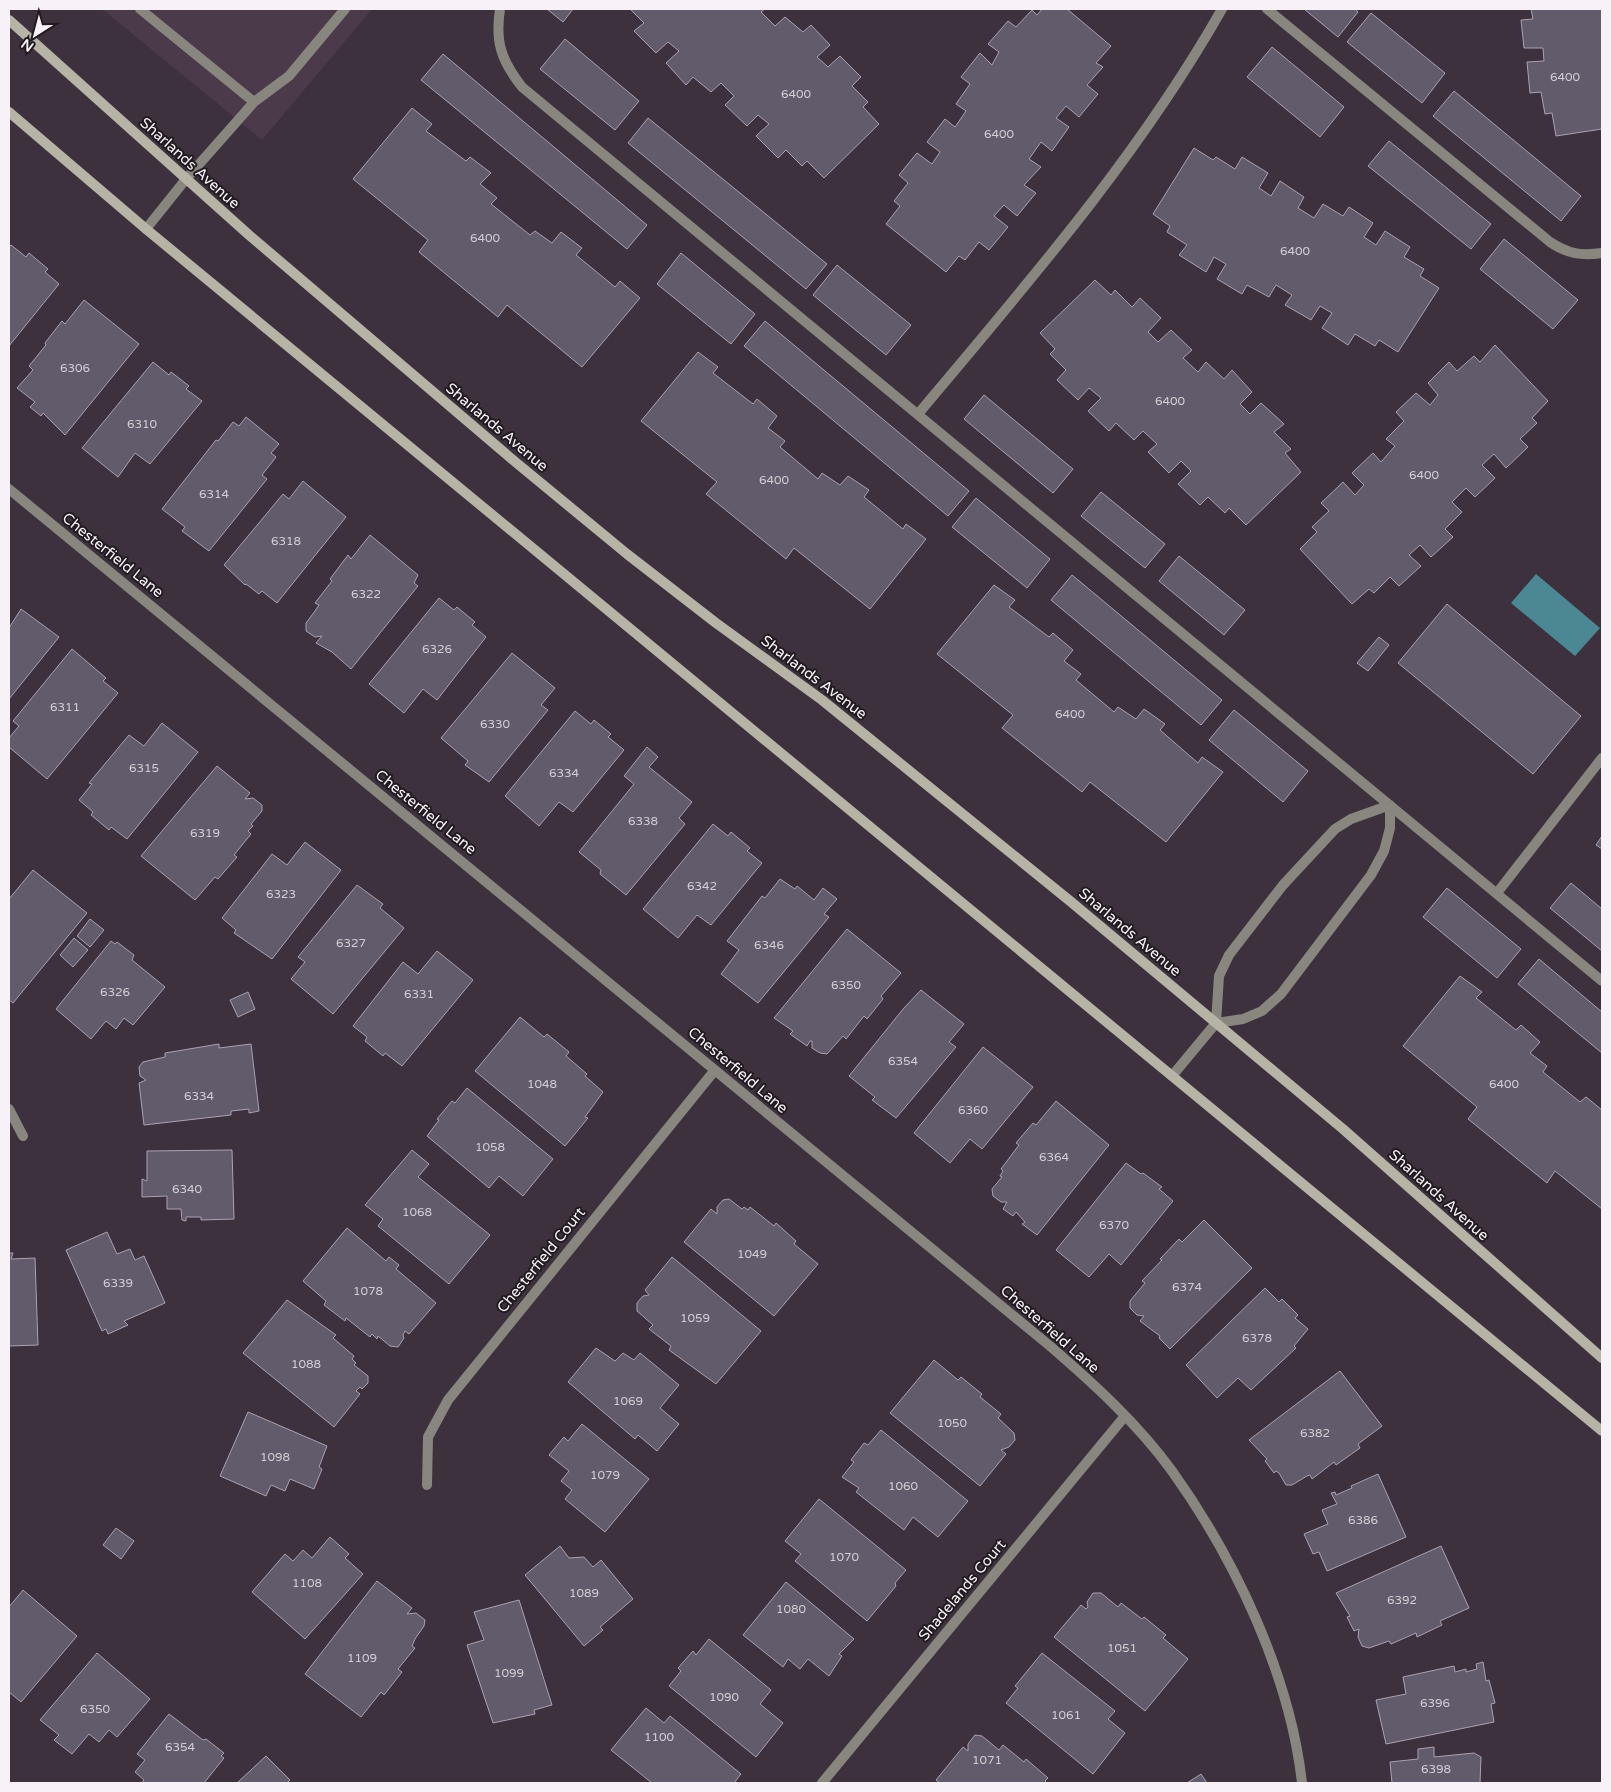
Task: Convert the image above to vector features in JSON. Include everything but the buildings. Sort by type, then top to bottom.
[{"type":"main road","name":"Sharlands Avenue","points":[[9,20],[186,179],[383,351],[627,554],[716,623],[822,700],[1216,1022],[1365,1148],[1602,1358]]},
{"type":"main road","points":[[9,112],[146,229],[1602,1430]]},
{"type":"street","points":[[140,9],[254,102]]},
{"type":"street","points":[[146,229],[186,179],[254,102],[289,76],[345,9]]},
{"type":"street","points":[[500,9],[498,27],[500,51],[510,72],[522,87],[1602,980]]},
{"type":"street","points":[[918,414],[1101,192],[1169,98],[1222,9]]},
{"type":"street","points":[[1267,9],[1550,242],[1565,252],[1585,256],[1602,254]]},
{"type":"street","name":"Chesterfield Lane","points":[[9,488],[1057,1352],[1125,1416],[1171,1470],[1214,1534],[1251,1606],[1280,1685],[1300,1766],[1302,1783]]},
{"type":"street","points":[[1497,893],[1602,758]]},
{"type":"street","points":[[1172,1076],[1216,1022],[1220,976],[1229,955],[1283,885],[1335,828],[1390,805]]},
{"type":"street","points":[[1216,1022],[1243,1019],[1262,1012],[1281,994],[1371,875],[1384,851],[1390,828],[1390,805]]},
{"type":"street","name":"Chesterfield Court","points":[[427,1485],[428,1437],[448,1400],[715,1070]]},
{"type":"street","points":[[9,1109],[23,1136]]},
{"type":"street","name":"Shadelands Court","points":[[822,1783],[1125,1416]]},
{"type":"shaded area","points":[[102,9],[372,9],[262,140]]},
{"type":"water","points":[[1536,574],[1600,628],[1575,656],[1511,603]]}]
